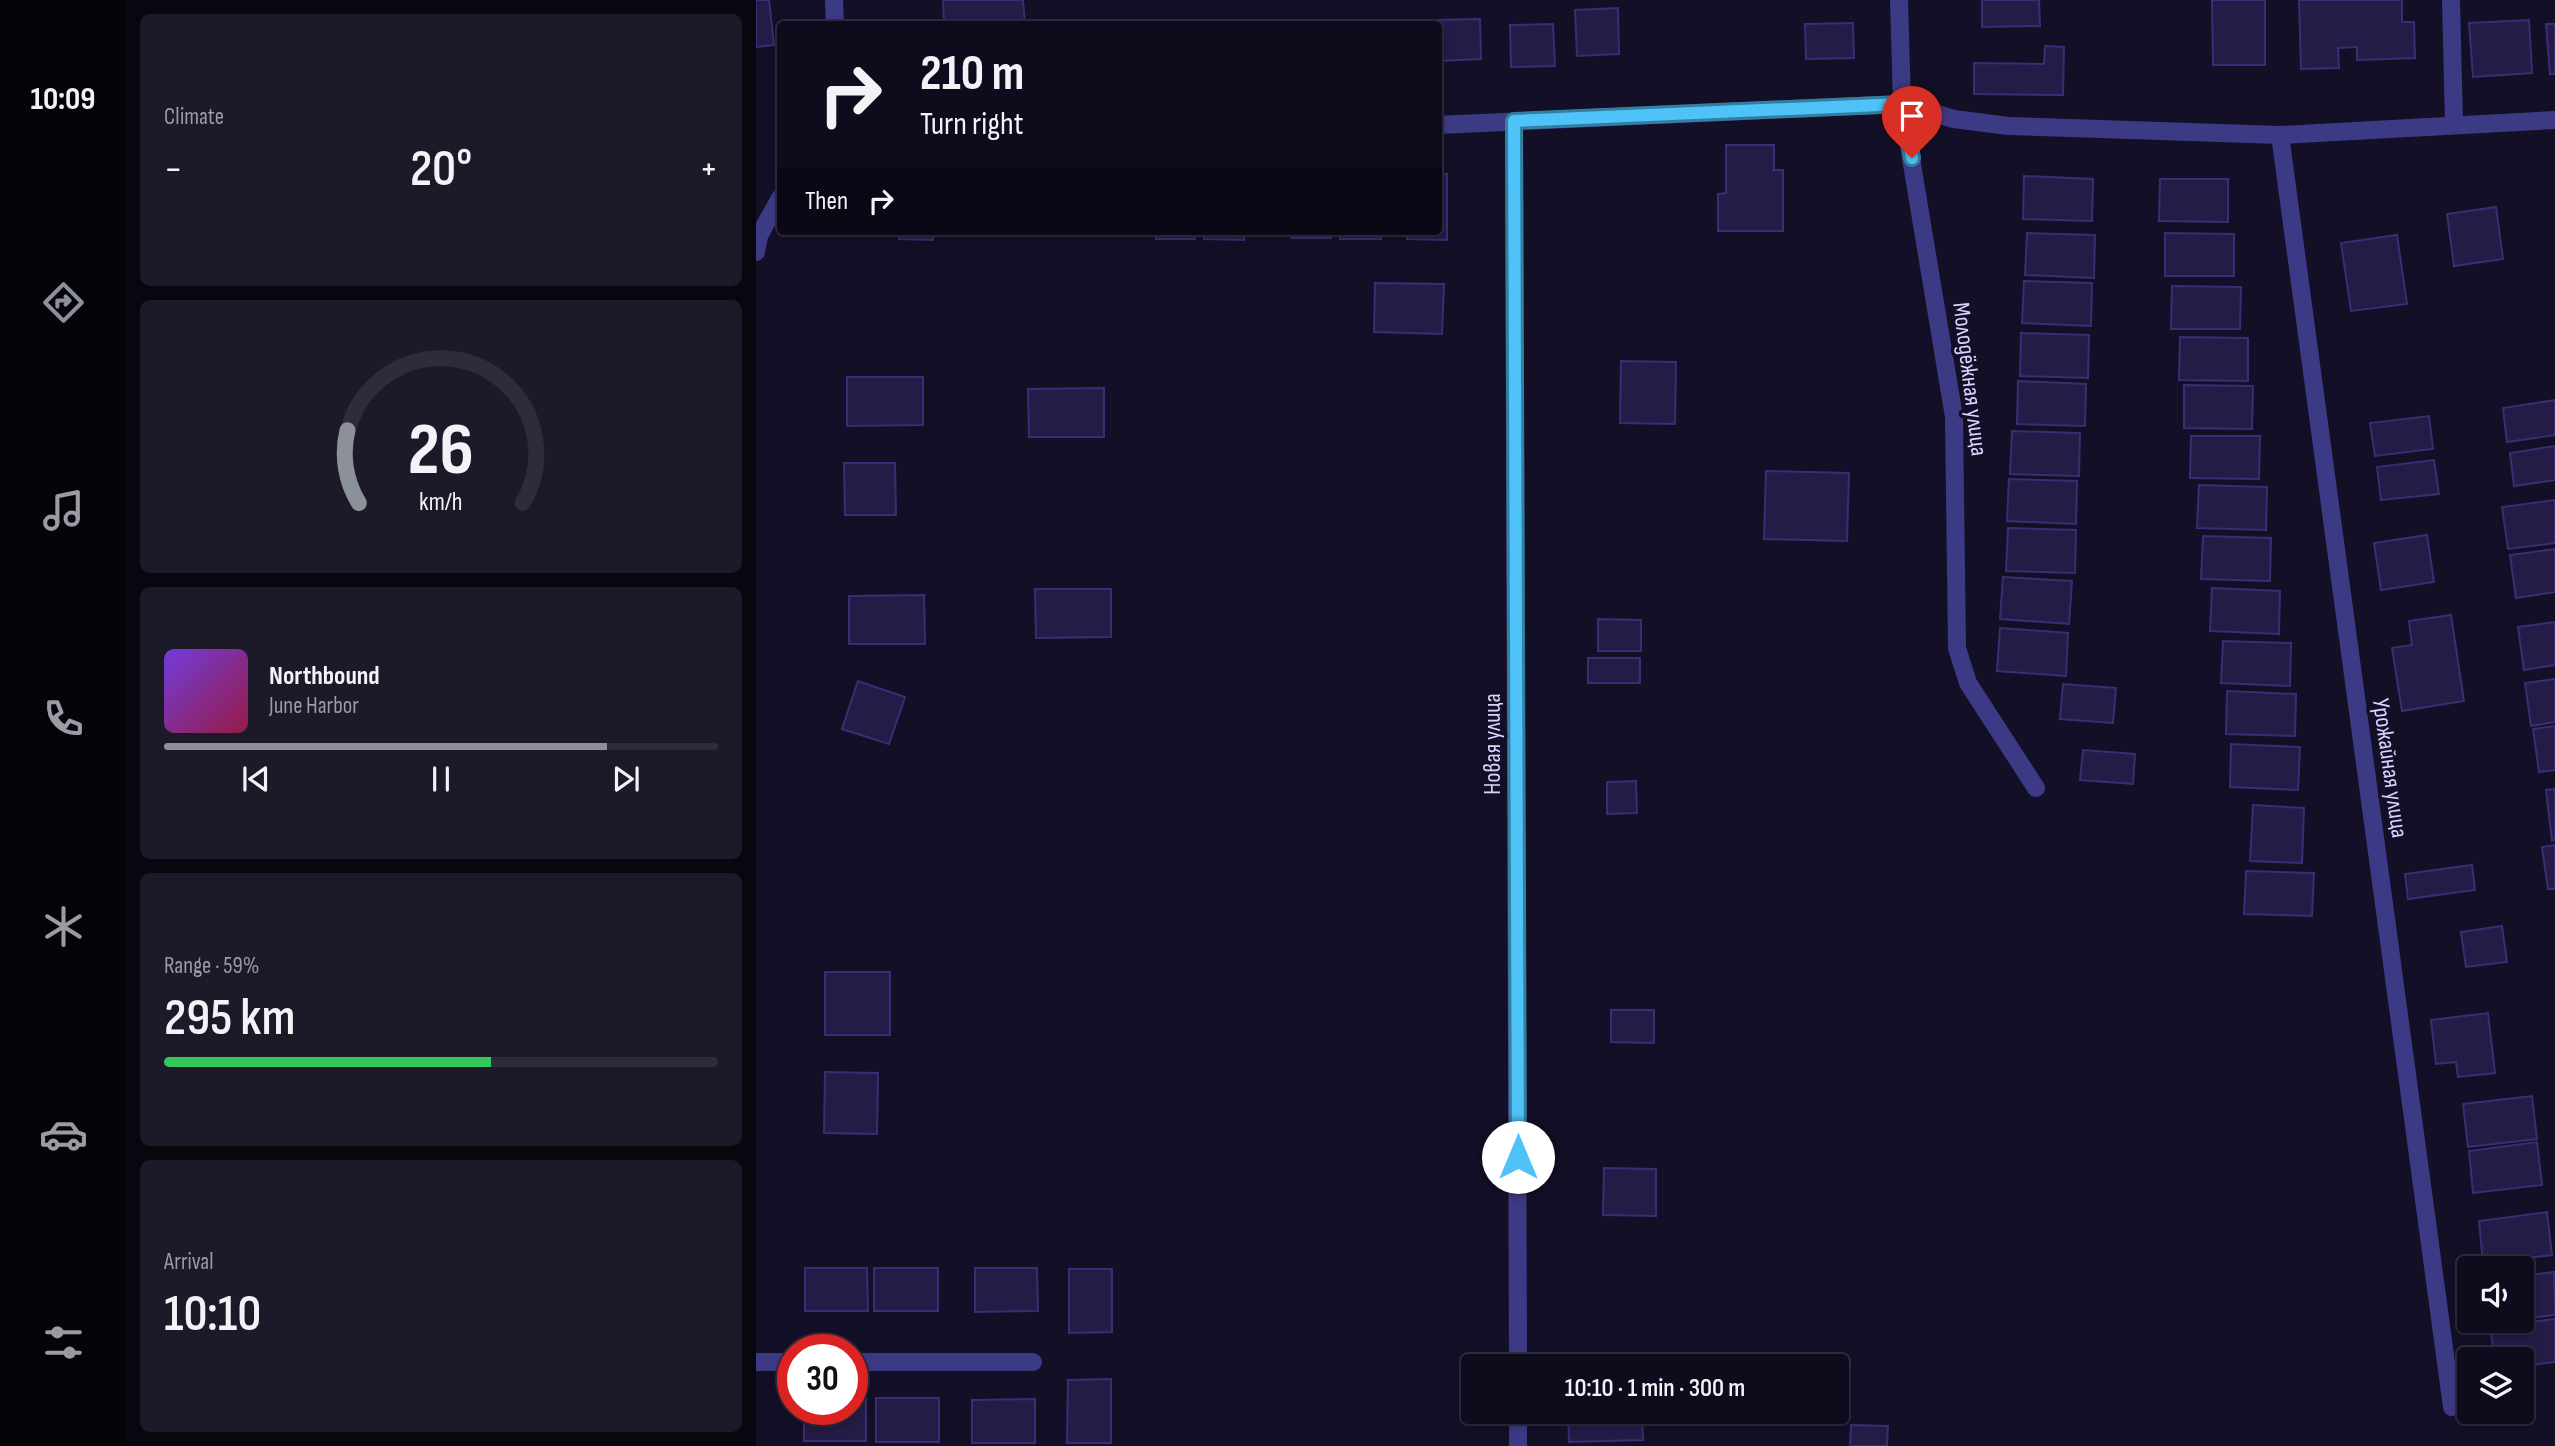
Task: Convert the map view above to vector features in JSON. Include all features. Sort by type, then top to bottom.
[{"type":"street","points":[[834,0],[835,21]]},
{"type":"street","name":"Молодёжная улица","points":[[1899,0],[1902,104],[1954,417],[1957,648],[1968,683],[2036,788]]},
{"type":"street","points":[[2451,0],[2454,124]]},
{"type":"street","points":[[1442,125],[1902,104],[1954,119],[2008,126],[2280,135],[2555,120]]},
{"type":"street","name":"Новая улица","points":[[1514,121],[1518,1354]]},
{"type":"street","name":"Урожайная улица","points":[[2280,135],[2452,1407]]},
{"type":"street","points":[[756,252],[760,236],[777,204]]},
{"type":"street","points":[[756,1362],[777,1362]]},
{"type":"street","points":[[868,1362],[1033,1362]]},
{"type":"street","points":[[1518,1424],[1518,1446]]},
{"type":"building","points":[[756,0],[769,0],[774,45],[756,47]]},
{"type":"building","points":[[943,0],[1023,0],[1025,21],[944,21]]},
{"type":"building","points":[[1982,0],[2039,0],[2040,26],[1982,27]]},
{"type":"building","points":[[2212,0],[2265,0],[2265,65],[2213,65]]},
{"type":"building","points":[[2299,0],[2402,0],[2402,22],[2414,22],[2415,58],[2357,60],[2357,47],[2338,48],[2339,68],[2301,69]]},
{"type":"building","points":[[1618,8],[1619,54],[1577,56],[1575,10]]},
{"type":"building","points":[[1480,19],[1481,59],[1442,61],[1442,21],[1434,20]]},
{"type":"building","points":[[2529,20],[2532,73],[2473,77],[2469,23]]},
{"type":"building","points":[[1853,23],[1854,58],[1806,59],[1805,24]]},
{"type":"building","points":[[1553,24],[1555,66],[1511,67],[1510,25]]},
{"type":"building","points":[[2546,24],[2555,24],[2555,74],[2550,74]]},
{"type":"building","points":[[2045,46],[2064,47],[2063,95],[1974,94],[1974,63],[2044,64]]},
{"type":"building","points":[[1726,145],[1774,145],[1774,170],[1783,170],[1783,231],[1718,231],[1718,194],[1726,193]]},
{"type":"building","points":[[1442,174],[1447,174],[1447,240],[1407,239],[1407,235],[1442,235]]},
{"type":"building","points":[[2024,176],[2093,179],[2092,221],[2023,219]]},
{"type":"building","points":[[2160,179],[2228,179],[2228,222],[2159,221]]},
{"type":"building","points":[[2496,207],[2503,259],[2454,266],[2447,214]]},
{"type":"building","points":[[2027,233],[2095,235],[2094,278],[2025,275]]},
{"type":"building","points":[[2165,233],[2234,234],[2234,276],[2165,276]]},
{"type":"building","points":[[899,235],[933,235],[933,240],[899,239]]},
{"type":"building","points":[[1156,235],[1195,235],[1195,239],[1156,239]]},
{"type":"building","points":[[1204,235],[1244,235],[1244,240],[1204,239]]},
{"type":"building","points":[[1291,235],[1331,235],[1331,238],[1291,238]]},
{"type":"building","points":[[1340,235],[1381,235],[1381,239],[1340,239]]},
{"type":"building","points":[[2397,235],[2407,304],[2351,311],[2341,243]]},
{"type":"building","points":[[2024,281],[2092,283],[2091,326],[2022,323]]},
{"type":"building","points":[[1375,283],[1444,284],[1442,334],[1374,332]]},
{"type":"building","points":[[2172,286],[2241,287],[2240,329],[2171,329]]},
{"type":"building","points":[[2021,333],[2089,335],[2088,378],[2020,376]]},
{"type":"building","points":[[2180,337],[2248,338],[2248,381],[2179,380]]},
{"type":"building","points":[[1621,361],[1676,362],[1675,424],[1620,423]]},
{"type":"building","points":[[847,377],[923,377],[923,425],[847,426]]},
{"type":"building","points":[[2018,381],[2086,384],[2085,426],[2017,424]]},
{"type":"building","points":[[2184,385],[2253,386],[2252,429],[2184,428]]},
{"type":"building","points":[[1104,388],[1104,437],[1029,437],[1028,389]]},
{"type":"building","points":[[2555,400],[2555,435],[2507,442],[2503,408]]},
{"type":"building","points":[[2429,416],[2433,449],[2375,456],[2370,423]]},
{"type":"building","points":[[2012,431],[2080,433],[2079,476],[2010,474]]},
{"type":"building","points":[[2191,436],[2260,436],[2259,479],[2190,478]]},
{"type":"building","points":[[2555,446],[2555,480],[2514,486],[2510,453]]},
{"type":"building","points":[[2434,460],[2439,494],[2381,500],[2377,467]]},
{"type":"building","points":[[844,463],[895,463],[896,515],[845,515]]},
{"type":"building","points":[[1766,471],[1849,473],[1847,541],[1764,539]]},
{"type":"building","points":[[2009,479],[2077,481],[2076,524],[2007,521]]},
{"type":"building","points":[[2199,485],[2267,487],[2266,530],[2197,528]]},
{"type":"building","points":[[2555,500],[2555,543],[2508,549],[2502,507]]},
{"type":"building","points":[[2008,528],[2076,530],[2075,573],[2006,571]]},
{"type":"building","points":[[2427,535],[2434,582],[2381,590],[2374,543]]},
{"type":"building","points":[[2203,536],[2271,538],[2270,581],[2201,579]]},
{"type":"building","points":[[2555,549],[2555,592],[2516,598],[2510,555]]},
{"type":"building","points":[[2003,577],[2072,581],[2069,624],[2000,619]]},
{"type":"building","points":[[2212,588],[2280,591],[2279,634],[2210,631]]},
{"type":"building","points":[[1035,589],[1111,589],[1111,637],[1036,638]]},
{"type":"building","points":[[924,595],[925,644],[849,644],[849,596]]},
{"type":"building","points":[[2451,615],[2464,701],[2402,711],[2392,648],[2412,645],[2409,621]]},
{"type":"building","points":[[1598,619],[1641,620],[1641,651],[1598,651]]},
{"type":"building","points":[[2555,622],[2555,665],[2524,670],[2518,627]]},
{"type":"building","points":[[2000,628],[2068,633],[2066,676],[1997,671]]},
{"type":"building","points":[[2223,641],[2291,643],[2290,686],[2221,683]]},
{"type":"building","points":[[1588,658],[1640,658],[1640,683],[1588,683]]},
{"type":"building","points":[[2555,679],[2555,722],[2531,726],[2525,683]]},
{"type":"building","points":[[858,681],[905,697],[889,744],[842,729]]},
{"type":"building","points":[[2063,684],[2116,688],[2113,723],[2060,719]]},
{"type":"building","points":[[2227,691],[2296,694],[2295,736],[2226,734]]},
{"type":"building","points":[[2555,726],[2555,770],[2539,772],[2533,729]]},
{"type":"building","points":[[2231,744],[2300,747],[2298,790],[2230,787]]},
{"type":"building","points":[[2083,750],[2135,754],[2133,784],[2080,780]]},
{"type":"building","points":[[1636,781],[1637,813],[1607,814],[1607,782]]},
{"type":"building","points":[[2555,789],[2555,840],[2552,841],[2546,790]]},
{"type":"building","points":[[2253,805],[2304,808],[2302,863],[2250,861]]},
{"type":"building","points":[[2555,845],[2555,889],[2548,889],[2542,847]]},
{"type":"building","points":[[2472,865],[2475,890],[2408,899],[2405,874]]},
{"type":"building","points":[[2246,871],[2314,873],[2312,916],[2244,914]]},
{"type":"building","points":[[2502,926],[2507,962],[2466,967],[2461,932]]},
{"type":"building","points":[[825,972],[890,972],[890,1035],[825,1035]]},
{"type":"building","points":[[1611,1010],[1654,1010],[1654,1043],[1611,1042]]},
{"type":"building","points":[[2488,1013],[2495,1073],[2458,1077],[2456,1062],[2436,1064],[2431,1020]]},
{"type":"building","points":[[825,1072],[878,1073],[877,1134],[824,1133]]},
{"type":"building","points":[[2532,1096],[2537,1139],[2468,1147],[2463,1104]]},
{"type":"building","points":[[2537,1142],[2542,1185],[2473,1193],[2469,1151]]},
{"type":"building","points":[[1604,1168],[1656,1169],[1656,1216],[1603,1215]]},
{"type":"building","points":[[2547,1212],[2552,1255],[2482,1256],[2479,1221]]},
{"type":"building","points":[[805,1268],[867,1268],[868,1311],[805,1311]]},
{"type":"building","points":[[874,1268],[938,1268],[938,1311],[874,1311]]},
{"type":"building","points":[[975,1268],[1037,1268],[1038,1311],[975,1312]]},
{"type":"building","points":[[1069,1269],[1112,1269],[1112,1332],[1069,1333]]},
{"type":"building","points":[[2554,1272],[2555,1315],[2534,1318],[2534,1274]]},
{"type":"building","points":[[2555,1319],[2555,1362],[2534,1365],[2534,1347],[2493,1347],[2491,1333],[2534,1333],[2534,1322]]},
{"type":"building","points":[[1111,1379],[1111,1443],[1067,1443],[1068,1380]]},
{"type":"building","points":[[876,1398],[939,1398],[939,1442],[876,1442]]},
{"type":"building","points":[[1035,1399],[1035,1443],[972,1443],[972,1400]]},
{"type":"building","points":[[1568,1424],[1642,1424],[1643,1440],[1569,1442]]},
{"type":"building","points":[[804,1425],[866,1425],[866,1441],[804,1441]]},
{"type":"building","points":[[1851,1425],[1888,1426],[1887,1446],[1850,1446]]},
{"type":"route","points":[[1518,1157],[1514,121],[1902,104],[1912,158]]}]
